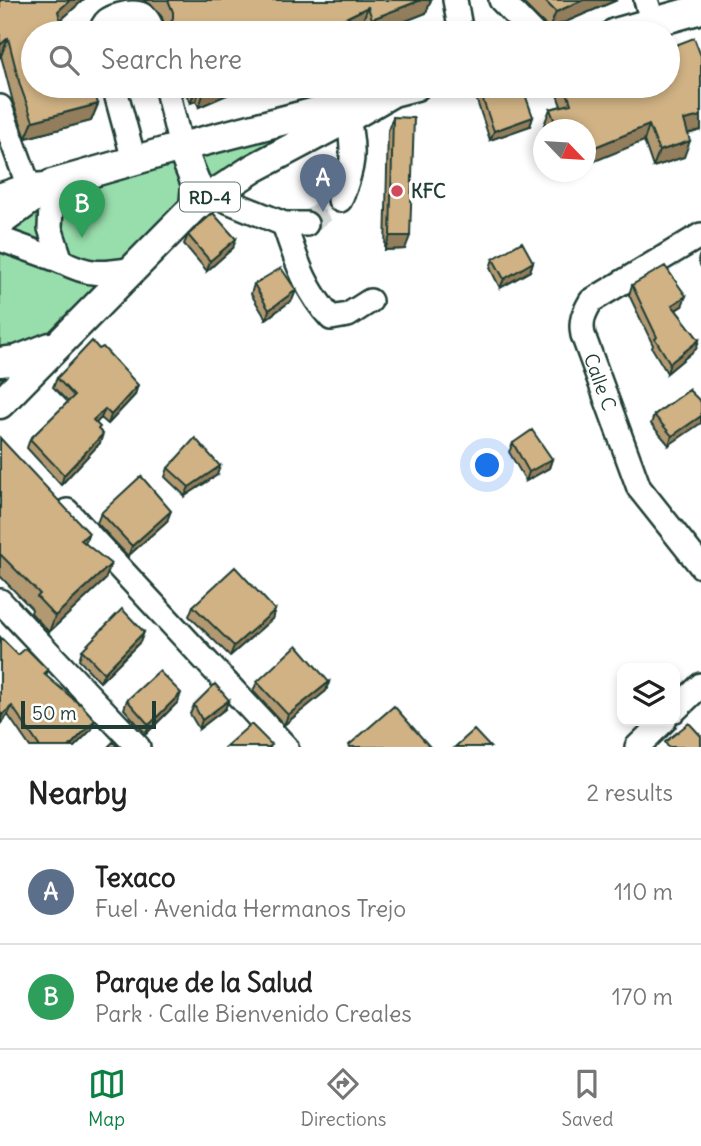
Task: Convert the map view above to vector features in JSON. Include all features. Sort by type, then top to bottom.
[{"type":"main road","points":[[649,12],[701,9]]},
{"type":"main road","name":"RD-4","points":[[0,222],[37,190],[134,160],[369,98]]},
{"type":"main road","name":"RD-4","points":[[0,362],[17,360],[59,344],[178,222],[204,201],[265,162],[387,98]]},
{"type":"main road","points":[[181,147],[204,201]]},
{"type":"main road","points":[[0,404],[59,344]]},
{"type":"street","points":[[456,0],[459,21]]},
{"type":"street","points":[[501,0],[521,21]]},
{"type":"street","points":[[106,21],[132,12],[148,21]]},
{"type":"street","points":[[117,98],[134,160]]},
{"type":"street","points":[[169,98],[181,147]]},
{"type":"street","points":[[0,107],[37,190],[61,261]]},
{"type":"street","points":[[340,200],[349,179],[354,149],[348,118]]},
{"type":"street","points":[[0,195],[37,190]]},
{"type":"street","points":[[204,201],[295,224],[302,274],[317,303],[331,318],[348,315],[370,301]]},
{"type":"street","name":"Calle C","points":[[701,235],[591,301],[583,314],[581,324],[639,488],[701,566]]},
{"type":"street","points":[[0,239],[79,270],[103,274],[134,269]]},
{"type":"street","points":[[55,499],[286,747]]},
{"type":"street","points":[[0,601],[138,747]]},
{"type":"street","points":[[680,705],[701,685]]},
{"type":"street","points":[[637,747],[659,726]]},
{"type":"green space","points":[[370,98],[382,98],[254,168],[0,404],[0,195]]},
{"type":"building","points":[[0,0],[70,0],[58,11],[60,21],[21,21],[21,88],[8,38],[0,45]]},
{"type":"building","points":[[168,0],[421,0],[372,19],[368,7],[339,21],[172,21],[173,12]]},
{"type":"building","points":[[544,0],[583,0],[556,12]]},
{"type":"building","points":[[694,38],[701,56],[701,116],[684,120],[690,141],[659,151],[649,125],[596,147],[596,119],[554,119],[550,109],[571,104],[569,98],[680,98],[680,43]]},
{"type":"building","points":[[25,98],[96,98],[98,104],[33,121]]},
{"type":"building","points":[[482,98],[526,98],[533,117],[494,131]]},
{"type":"building","name":"KFC","points":[[393,117],[414,118],[410,236],[390,236]]},
{"type":"building","points":[[213,213],[236,239],[210,261],[188,235]]},
{"type":"building","points":[[522,242],[533,262],[504,279],[493,259]]},
{"type":"building","points":[[665,266],[686,296],[672,305],[699,340],[670,363],[655,339],[657,337],[632,285]]},
{"type":"building","points":[[281,268],[296,290],[269,310],[254,284]]},
{"type":"building","points":[[92,341],[99,349],[103,347],[138,385],[111,415],[105,409],[93,420],[103,434],[64,475],[30,439],[74,396],[57,378]]},
{"type":"building","points":[[689,390],[701,402],[701,416],[672,436],[654,415]]},
{"type":"building","points":[[532,430],[552,459],[529,472],[513,443]]},
{"type":"building","points":[[0,438],[89,533],[81,540],[111,564],[55,616],[37,597],[40,594],[0,554]]},
{"type":"building","points":[[195,438],[220,466],[189,487],[168,468]]},
{"type":"building","points":[[141,476],[171,511],[132,546],[101,513]]},
{"type":"building","points":[[235,567],[275,610],[234,646],[193,606]]},
{"type":"building","points":[[122,609],[144,632],[104,673],[82,650]]},
{"type":"building","points":[[0,637],[18,655],[26,648],[48,670],[44,674],[80,703],[95,720],[69,747],[40,747],[12,706],[2,715],[0,712]]},
{"type":"building","points":[[297,645],[329,682],[288,715],[257,682]]},
{"type":"building","points":[[159,671],[181,693],[149,725],[127,700]]},
{"type":"building","points":[[215,684],[229,700],[202,720],[194,705]]},
{"type":"building","points":[[394,706],[430,747],[350,747],[349,745]]},
{"type":"building","points":[[689,723],[701,736],[701,747],[668,747],[665,742]]},
{"type":"building","points":[[251,724],[272,745],[225,747]]},
{"type":"building","points":[[474,730],[490,747],[455,747]]},
{"type":"tunnel","points":[[306,224],[340,200]]},
{"type":"place","name":"KFC","points":[[397,191]]},
{"type":"place","name":"Texaco","points":[[323,212]]},
{"type":"place","name":"Parque de la Salud","points":[[82,238]]}]
